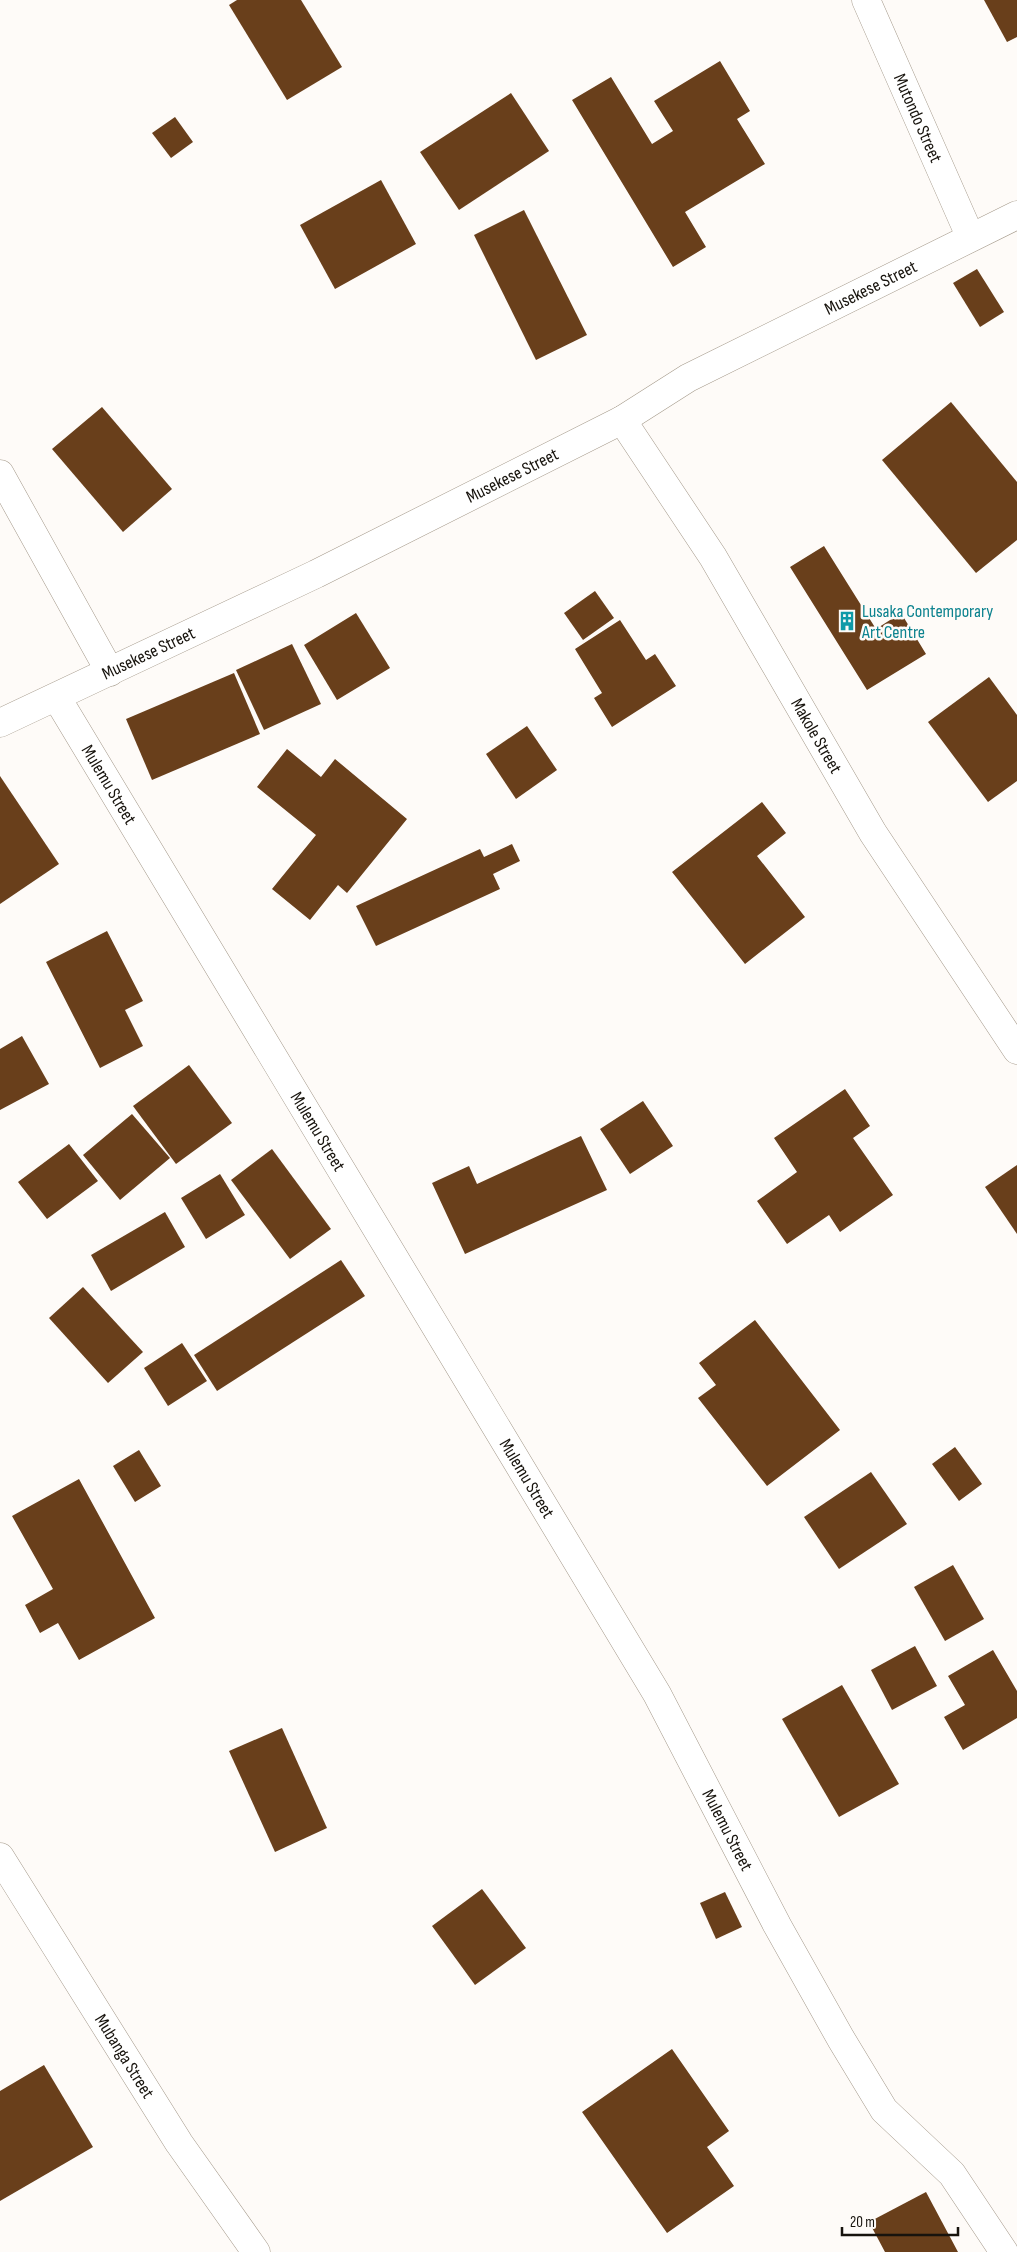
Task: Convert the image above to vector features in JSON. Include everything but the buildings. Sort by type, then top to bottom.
[{"type":"street","name":"Mutondo Street","points":[[866,0],[970,236]]},
{"type":"street","name":"Musekese Street","points":[[0,724],[316,574],[622,420],[688,378],[970,236],[1017,215]]},
{"type":"street","name":"Makole Street","points":[[622,420],[713,557],[873,833],[1017,1050]]},
{"type":"street","points":[[0,474],[110,672]]},
{"type":"street","name":"Mulemu Street","points":[[57,698],[657,1694],[777,1925],[841,2039],[884,2110],[952,2174],[1004,2252]]},
{"type":"street","name":"Mubanga Street","points":[[0,1857],[179,2143],[256,2252]]},
{"type":"place","name":"Lusaka Contemporary Art Centre","points":[[847,621]]}]
